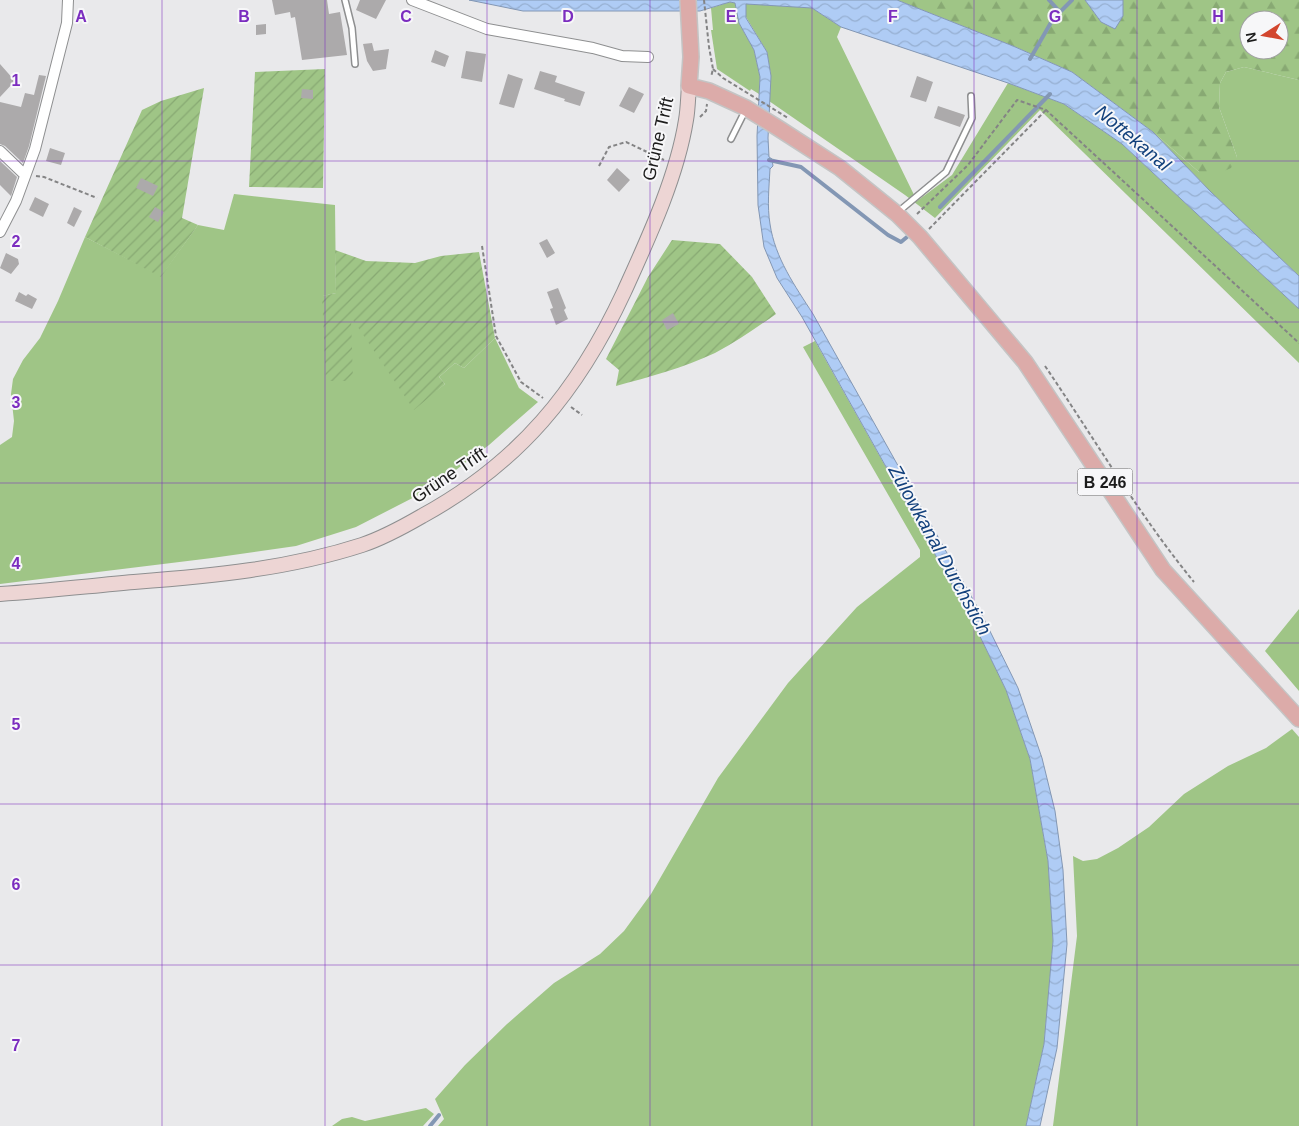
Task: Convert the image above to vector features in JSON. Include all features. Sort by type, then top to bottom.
[{"type":"main road","points":[[688,0],[691,57],[689,86]]},
{"type":"main road","name":"B 246","points":[[689,86],[752,106],[782,122],[897,214],[925,232],[1025,362],[1163,570],[1299,719]]},
{"type":"main road","name":"Grüne Trift","points":[[0,594],[178,578],[278,566],[364,545],[402,528],[473,486],[516,449],[555,407],[575,380],[600,339],[619,303],[642,251],[674,167],[686,121],[689,86]]},
{"type":"street","points":[[0,232],[16,201],[35,149],[67,23],[68,0]]},
{"type":"street","points":[[412,0],[487,28],[593,48],[622,56],[648,57]]},
{"type":"street","points":[[0,151],[26,174]]},
{"type":"lane","points":[[346,0],[352,28],[355,64]]},
{"type":"lane","points":[[897,214],[946,172],[972,118],[971,96]]},
{"type":"lane","points":[[731,139],[752,106]]},
{"type":"path","points":[[704,0],[713,69],[752,106],[782,122]]},
{"type":"path","points":[[917,214],[968,165],[1017,100],[1046,110],[1299,343]]},
{"type":"path","points":[[925,232],[1046,110]]},
{"type":"path","points":[[599,166],[609,147],[626,142],[668,162]]},
{"type":"path","points":[[26,174],[44,177],[97,198]]},
{"type":"path","points":[[482,246],[496,336],[521,382],[555,407]]},
{"type":"path","points":[[1040,359],[1176,561],[1198,588]]},
{"type":"green space","points":[[897,0],[1085,0],[1101,22],[1123,16],[1123,0],[1299,0],[1299,80],[1244,67],[1226,72],[1220,83],[1219,107],[1237,157],[1231,168],[1222,172],[1199,172],[1153,132],[1072,72],[1013,46]]},
{"type":"green space","points":[[730,2],[735,3],[739,23],[754,50],[760,77],[759,94],[751,89],[750,91],[717,69],[711,30],[713,30],[711,8]]},
{"type":"green space","points":[[746,3],[812,8],[841,27],[837,37],[917,201],[952,175],[1008,83],[1064,104],[1122,144],[1299,309],[1299,363],[1040,110],[935,218],[905,195],[769,101],[771,76],[767,52],[746,17]]},
{"type":"green space","points":[[1244,67],[1299,80],[1299,276],[1211,192],[1153,132],[1199,172],[1237,157],[1219,107],[1220,83],[1226,72]]},
{"type":"green space","points":[[325,69],[323,188],[249,187],[255,72]]},
{"type":"green space","points":[[204,88],[182,218],[198,225],[161,277],[85,237],[142,110],[161,101]]},
{"type":"green space","points":[[234,194],[335,205],[336,293],[323,296],[351,316],[436,391],[445,384],[439,377],[455,363],[464,368],[495,338],[519,388],[538,402],[489,445],[432,488],[356,527],[296,546],[0,584],[0,445],[12,437],[14,421],[11,394],[13,379],[23,360],[40,338],[85,237],[161,276],[198,225],[224,230]]},
{"type":"green space","points":[[672,240],[720,244],[752,277],[776,314],[715,353],[678,368],[616,386],[619,370],[606,359],[648,277]]},
{"type":"green space","points":[[335,250],[366,261],[415,263],[441,256],[479,252],[495,338],[464,368],[455,363],[439,377],[445,384],[414,410],[351,317],[353,381],[326,381],[322,296],[336,293]]},
{"type":"green space","points":[[815,341],[973,622],[1006,690],[1030,759],[1048,861],[1053,941],[1044,1044],[1026,1126],[438,1126],[444,1119],[435,1099],[465,1065],[507,1024],[554,983],[600,954],[624,931],[651,894],[718,778],[788,683],[857,607],[920,557],[920,550],[803,347]]},
{"type":"green space","points":[[1299,609],[1299,691],[1265,651]]},
{"type":"green space","points":[[1292,729],[1299,737],[1299,1126],[1053,1126],[1077,936],[1073,856],[1083,861],[1097,859],[1118,848],[1149,827],[1184,794],[1228,766],[1266,748]]},
{"type":"green space","points":[[426,1108],[434,1114],[423,1126],[332,1126],[342,1119],[352,1117],[365,1121]]},
{"type":"water","points":[[469,0],[897,0],[1013,46],[1072,72],[1153,132],[1211,192],[1299,276],[1299,309],[1122,144],[1064,104],[1008,83],[841,27],[812,8],[746,4],[746,18],[767,52],[771,76],[768,138],[769,157],[772,159],[773,166],[770,169],[769,210],[770,224],[776,248],[799,293],[813,314],[984,619],[1018,688],[1042,758],[1055,811],[1063,870],[1067,944],[1057,1048],[1040,1126],[1026,1126],[1044,1044],[1053,941],[1048,861],[1030,759],[1006,690],[973,622],[802,317],[777,278],[764,247],[758,205],[757,136],[760,77],[754,50],[739,23],[735,3],[730,2],[700,11],[523,11]]},
{"type":"water","points":[[1085,0],[1123,0],[1123,16],[1115,29],[1101,22]]},
{"type":"building","points":[[272,0],[327,0],[329,14],[340,12],[347,55],[302,60],[295,17],[291,18],[290,12],[275,15]]},
{"type":"building","points":[[360,0],[386,0],[376,19],[356,10]]},
{"type":"building","points":[[266,24],[266,34],[256,35],[256,25]]},
{"type":"building","points":[[372,43],[374,51],[389,49],[386,69],[373,71],[367,61],[363,44]]},
{"type":"building","points":[[435,50],[449,56],[445,67],[431,62]]},
{"type":"building","points":[[466,51],[486,54],[482,82],[461,78]]},
{"type":"building","points":[[0,64],[15,81],[0,97]]},
{"type":"building","points":[[540,71],[557,76],[555,82],[585,92],[580,106],[534,89]]},
{"type":"building","points":[[508,74],[523,79],[514,108],[499,104]]},
{"type":"building","points":[[39,75],[46,76],[23,163],[5,146],[0,144],[0,102],[21,107],[25,93],[34,95]]},
{"type":"building","points":[[917,76],[933,82],[926,102],[910,97]]},
{"type":"building","points":[[629,87],[644,94],[634,113],[619,106]]},
{"type":"building","points":[[302,89],[313,90],[313,99],[301,98]]},
{"type":"building","points":[[938,106],[965,115],[960,127],[934,118]]},
{"type":"building","points":[[50,148],[65,153],[61,165],[46,161]]},
{"type":"building","points":[[0,161],[17,177],[11,196],[0,185]]},
{"type":"building","points":[[617,168],[630,180],[619,192],[607,180]]},
{"type":"building","points":[[141,178],[158,186],[153,196],[136,188]]},
{"type":"building","points":[[35,197],[49,204],[43,217],[29,210]]},
{"type":"building","points":[[74,207],[82,211],[74,227],[67,223]]},
{"type":"building","points":[[155,207],[164,212],[158,222],[149,217]]},
{"type":"building","points":[[547,239],[555,253],[547,258],[539,243]]},
{"type":"building","points":[[6,253],[18,259],[19,264],[11,274],[0,268]]},
{"type":"building","points":[[558,288],[568,319],[556,325],[550,309],[553,308],[547,292]]},
{"type":"building","points":[[19,292],[37,299],[32,309],[15,301]]},
{"type":"building","points":[[673,313],[679,324],[667,330],[662,320]]},
{"type":"waterway","points":[[1049,0],[1060,12]]},
{"type":"waterway","points":[[1030,59],[1053,19],[1072,0]]},
{"type":"waterway","points":[[940,207],[1050,94]]},
{"type":"waterway","points":[[769,160],[801,167],[888,235],[901,242],[907,237]]},
{"type":"waterway","points":[[430,1126],[439,1115]]},
{"type":"water label","name":"Nottekanal","points":[[1133,138]]},
{"type":"water label","name":"Zülowkanal Durchstich","points":[[940,550]]}]
